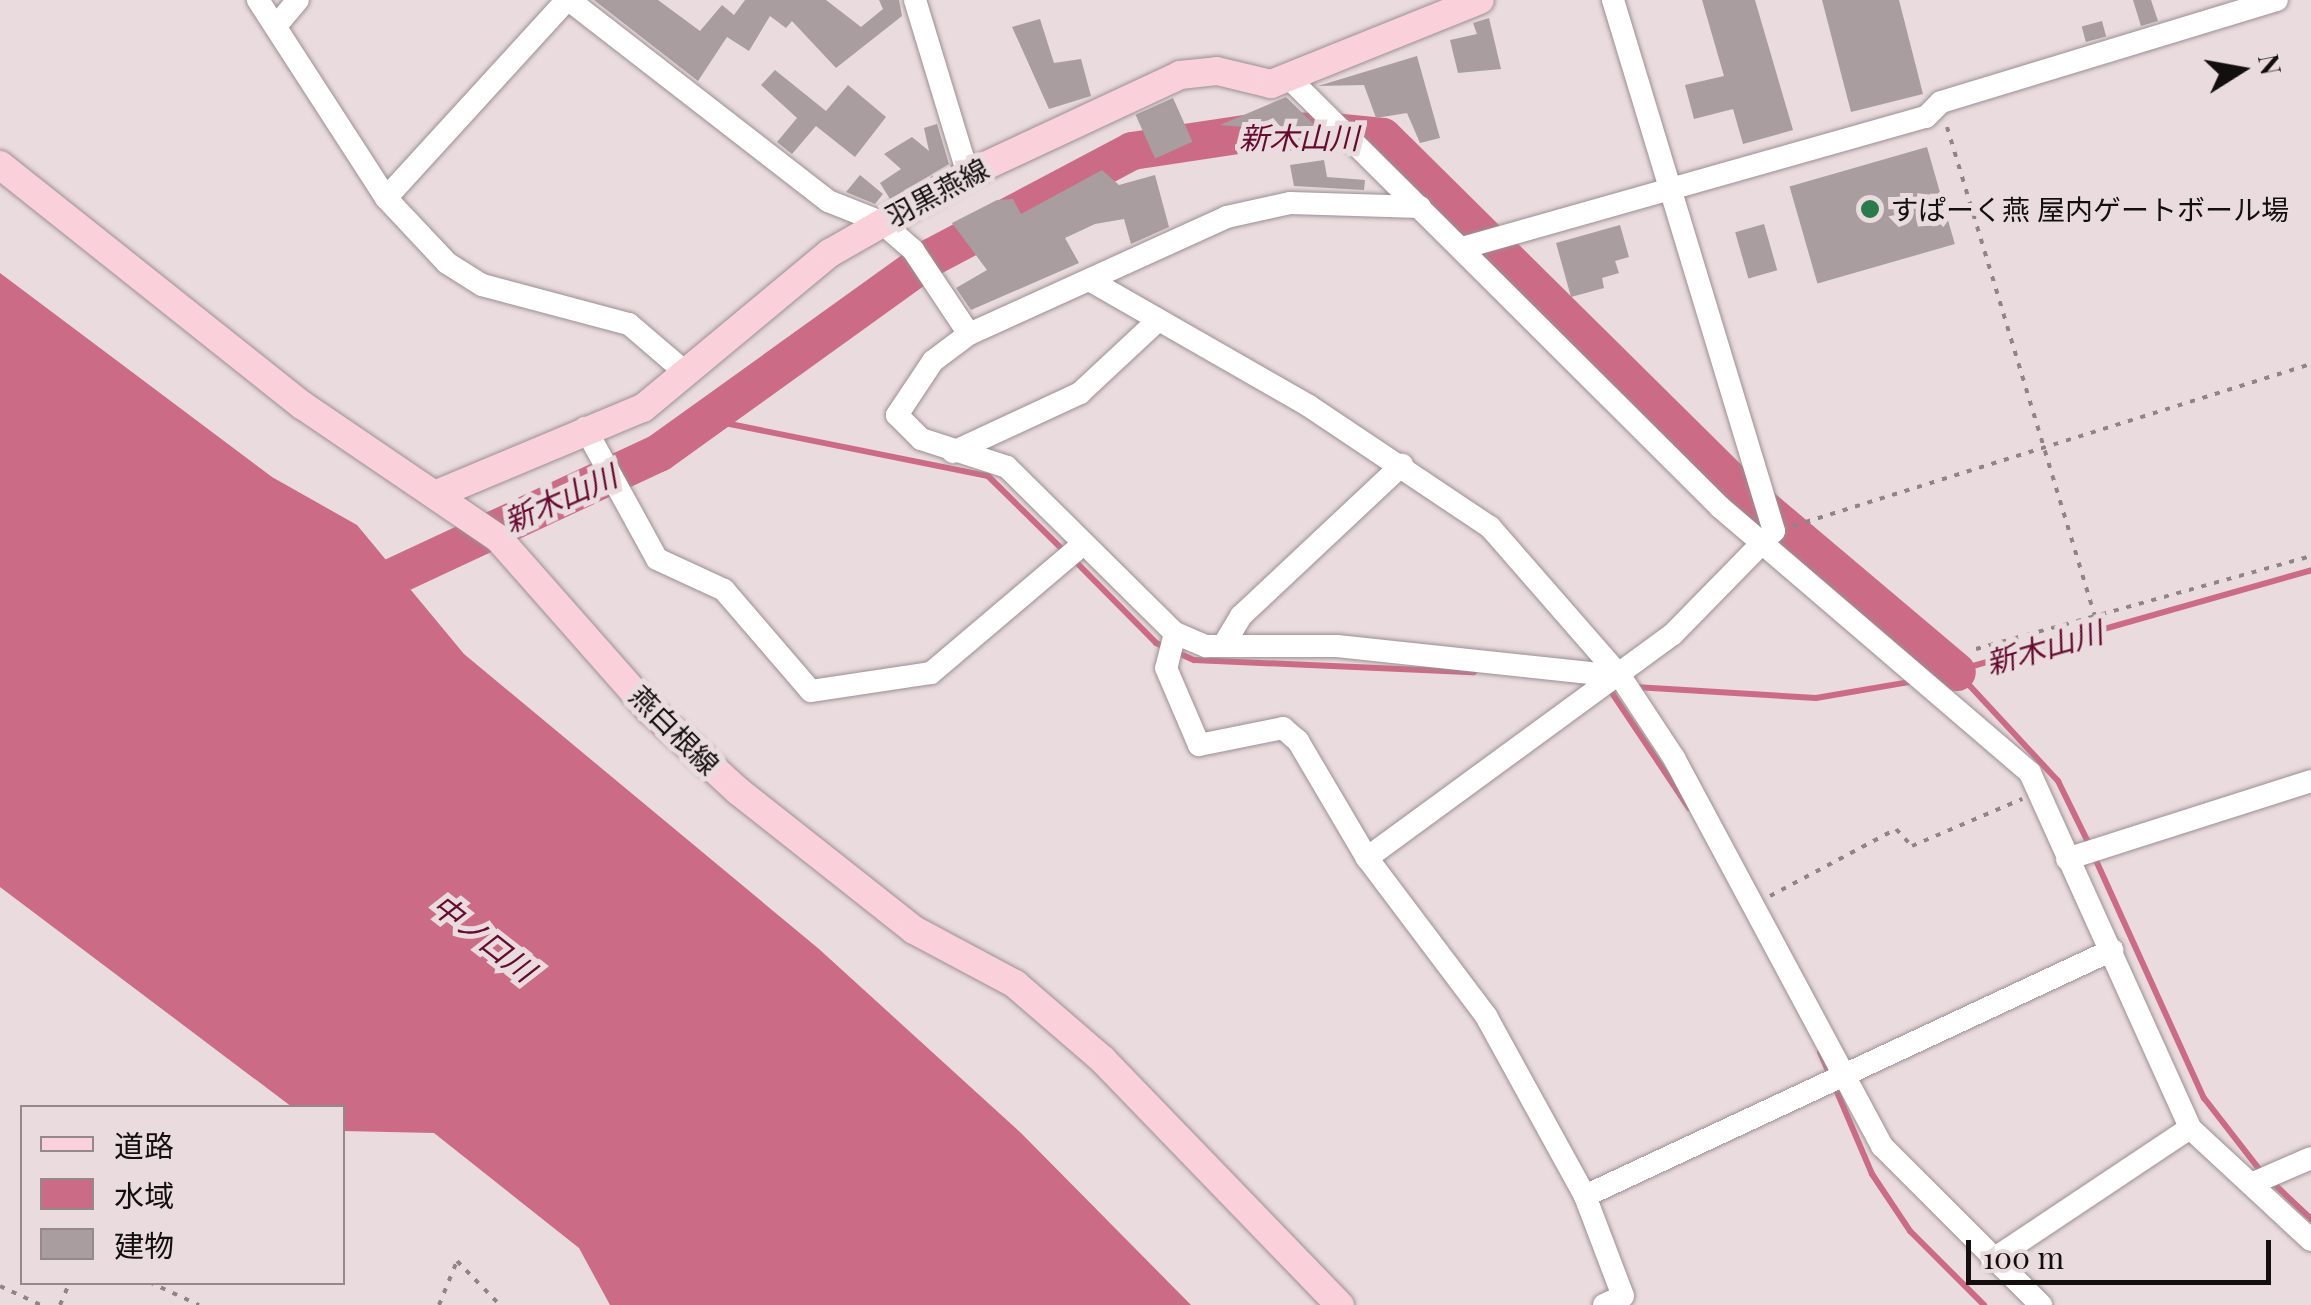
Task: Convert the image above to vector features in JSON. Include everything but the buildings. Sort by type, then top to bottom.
[{"type":"main road","name":"羽黒燕線","points":[[438,494],[585,428],[643,408],[776,292],[880,222],[968,174],[1194,70],[1238,82],[1287,76],[1480,0]]},
{"type":"main road","name":"燕白根線","points":[[0,164],[258,372],[499,538],[650,710],[738,791],[914,930],[1014,984],[1104,1060],[1340,1305]]},
{"type":"street","points":[[258,0],[386,198],[447,263],[482,285],[629,324],[685,372]]},
{"type":"street","points":[[276,26],[298,0]]},
{"type":"street","points":[[386,198],[568,0],[828,202],[880,222],[913,250],[969,334]]},
{"type":"street","points":[[915,0],[968,174]]},
{"type":"street","points":[[1613,0],[1769,538]]},
{"type":"street","points":[[1462,248],[1669,192],[2277,0]]},
{"type":"street","points":[[1287,76],[1462,248],[1769,538],[2030,773],[2190,1128],[2311,1240]]},
{"type":"street","points":[[1420,207],[1251,210],[969,334],[933,361],[897,415],[921,439],[1007,467],[1175,634],[1222,646],[1337,646],[1620,676]]},
{"type":"street","points":[[1091,281],[1402,464],[1490,527],[1620,676],[1758,902],[1882,1146],[2041,1305]]},
{"type":"street","points":[[953,452],[1080,393],[1155,322]]},
{"type":"street","points":[[585,428],[657,559],[724,590],[811,691],[931,672],[1082,545]]},
{"type":"street","points":[[1222,646],[1242,616],[1402,464]]},
{"type":"street","points":[[1367,858],[1620,676],[1769,538]]},
{"type":"street","points":[[1175,634],[1166,668],[1199,745],[1282,728],[1367,858],[1486,1016],[1585,1196],[1623,1296],[1604,1305]]},
{"type":"street","points":[[2068,859],[2311,781]]},
{"type":"street","points":[[1585,1196],[1844,1068],[2112,950]]},
{"type":"street","points":[[1992,1260],[2190,1128]]},
{"type":"street","points":[[2251,1184],[2311,1158]]},
{"type":"path","points":[[1931,112],[2045,443],[2096,620]]},
{"type":"path","points":[[1769,538],[2045,443],[2311,364]]},
{"type":"path","points":[[1976,648],[2096,620],[2311,556]]},
{"type":"path","points":[[1758,902],[1896,829],[1912,846],[2040,791]]},
{"type":"path","points":[[439,1305],[457,1261],[500,1305]]},
{"type":"path","points":[[156,1285],[199,1305]]},
{"type":"path","points":[[0,1286],[41,1305]]},
{"type":"water","name":"中ノ口川","points":[[0,273],[272,477],[357,525],[464,654],[819,949],[1021,1133],[1191,1305],[610,1305],[579,1248],[434,1133],[345,1131],[345,1105],[289,1105],[0,887]]},
{"type":"waterway","name":"新木山川","points":[[350,597],[659,453],[932,257],[1132,151],[1264,131],[1332,132],[1383,137],[1733,483],[1957,672]]},
{"type":"waterway","points":[[710,420],[988,476],[1065,552]]},
{"type":"waterway","points":[[1074,560],[1156,643],[1194,660],[1474,672]]},
{"type":"waterway","name":"新木山川","points":[[1927,679],[2311,570]]},
{"type":"waterway","points":[[1957,672],[2058,781],[2089,844]]},
{"type":"waterway","points":[[1635,687],[1816,698],[1915,681]]},
{"type":"waterway","points":[[1610,690],[1689,808]]},
{"type":"waterway","points":[[2094,856],[2204,1098],[2263,1174]]},
{"type":"waterway","points":[[1820,1052],[1872,1174],[1910,1231],[1984,1305]]},
{"type":"waterway","points":[[2272,1182],[2311,1219]]},
{"type":"place","name":"すぱーく燕 屋内ゲートボール場","points":[[1870,209]]}]
